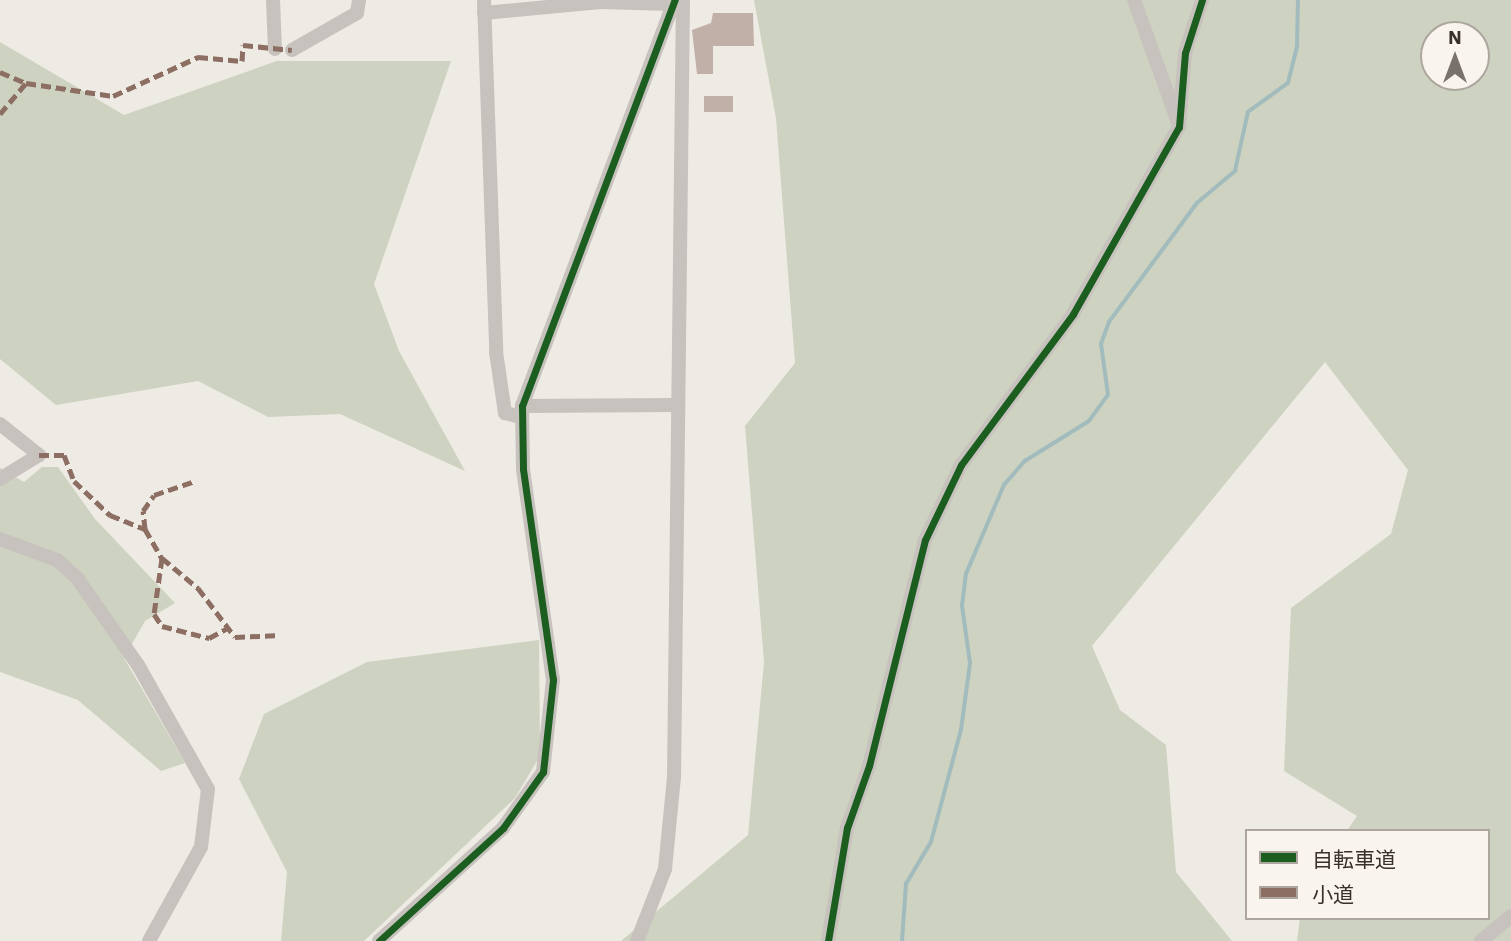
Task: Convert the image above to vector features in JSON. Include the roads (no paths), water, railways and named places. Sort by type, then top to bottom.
[{"type":"street","points":[[273,0],[275,49]]},
{"type":"street","points":[[292,50],[357,13],[359,0]]},
{"type":"street","points":[[1134,0],[1179,127]]},
{"type":"street","points":[[828,941],[847,828],[870,766],[925,540],[961,465],[1073,314],[1179,127],[1185,53],[1202,0]]},
{"type":"street","points":[[676,405],[521,411],[510,416],[502,405],[496,352],[484,6],[677,1]]},
{"type":"street","points":[[637,941],[665,869],[674,778],[677,1]]},
{"type":"street","points":[[379,941],[502,828],[543,772],[553,680],[521,411],[677,1]]},
{"type":"street","points":[[0,424],[39,455],[0,479]]},
{"type":"street","points":[[0,539],[57,560],[77,578],[138,665],[208,789],[201,847],[149,941]]},
{"type":"street","points":[[1481,941],[1511,916]]},
{"type":"waterway","points":[[902,941],[906,884],[931,842],[961,730],[970,663],[962,606],[966,574],[1004,485],[1025,461],[1089,421],[1108,395],[1101,344],[1109,322],[1197,203],[1235,171],[1248,112],[1288,83],[1297,47],[1298,0]]}]
